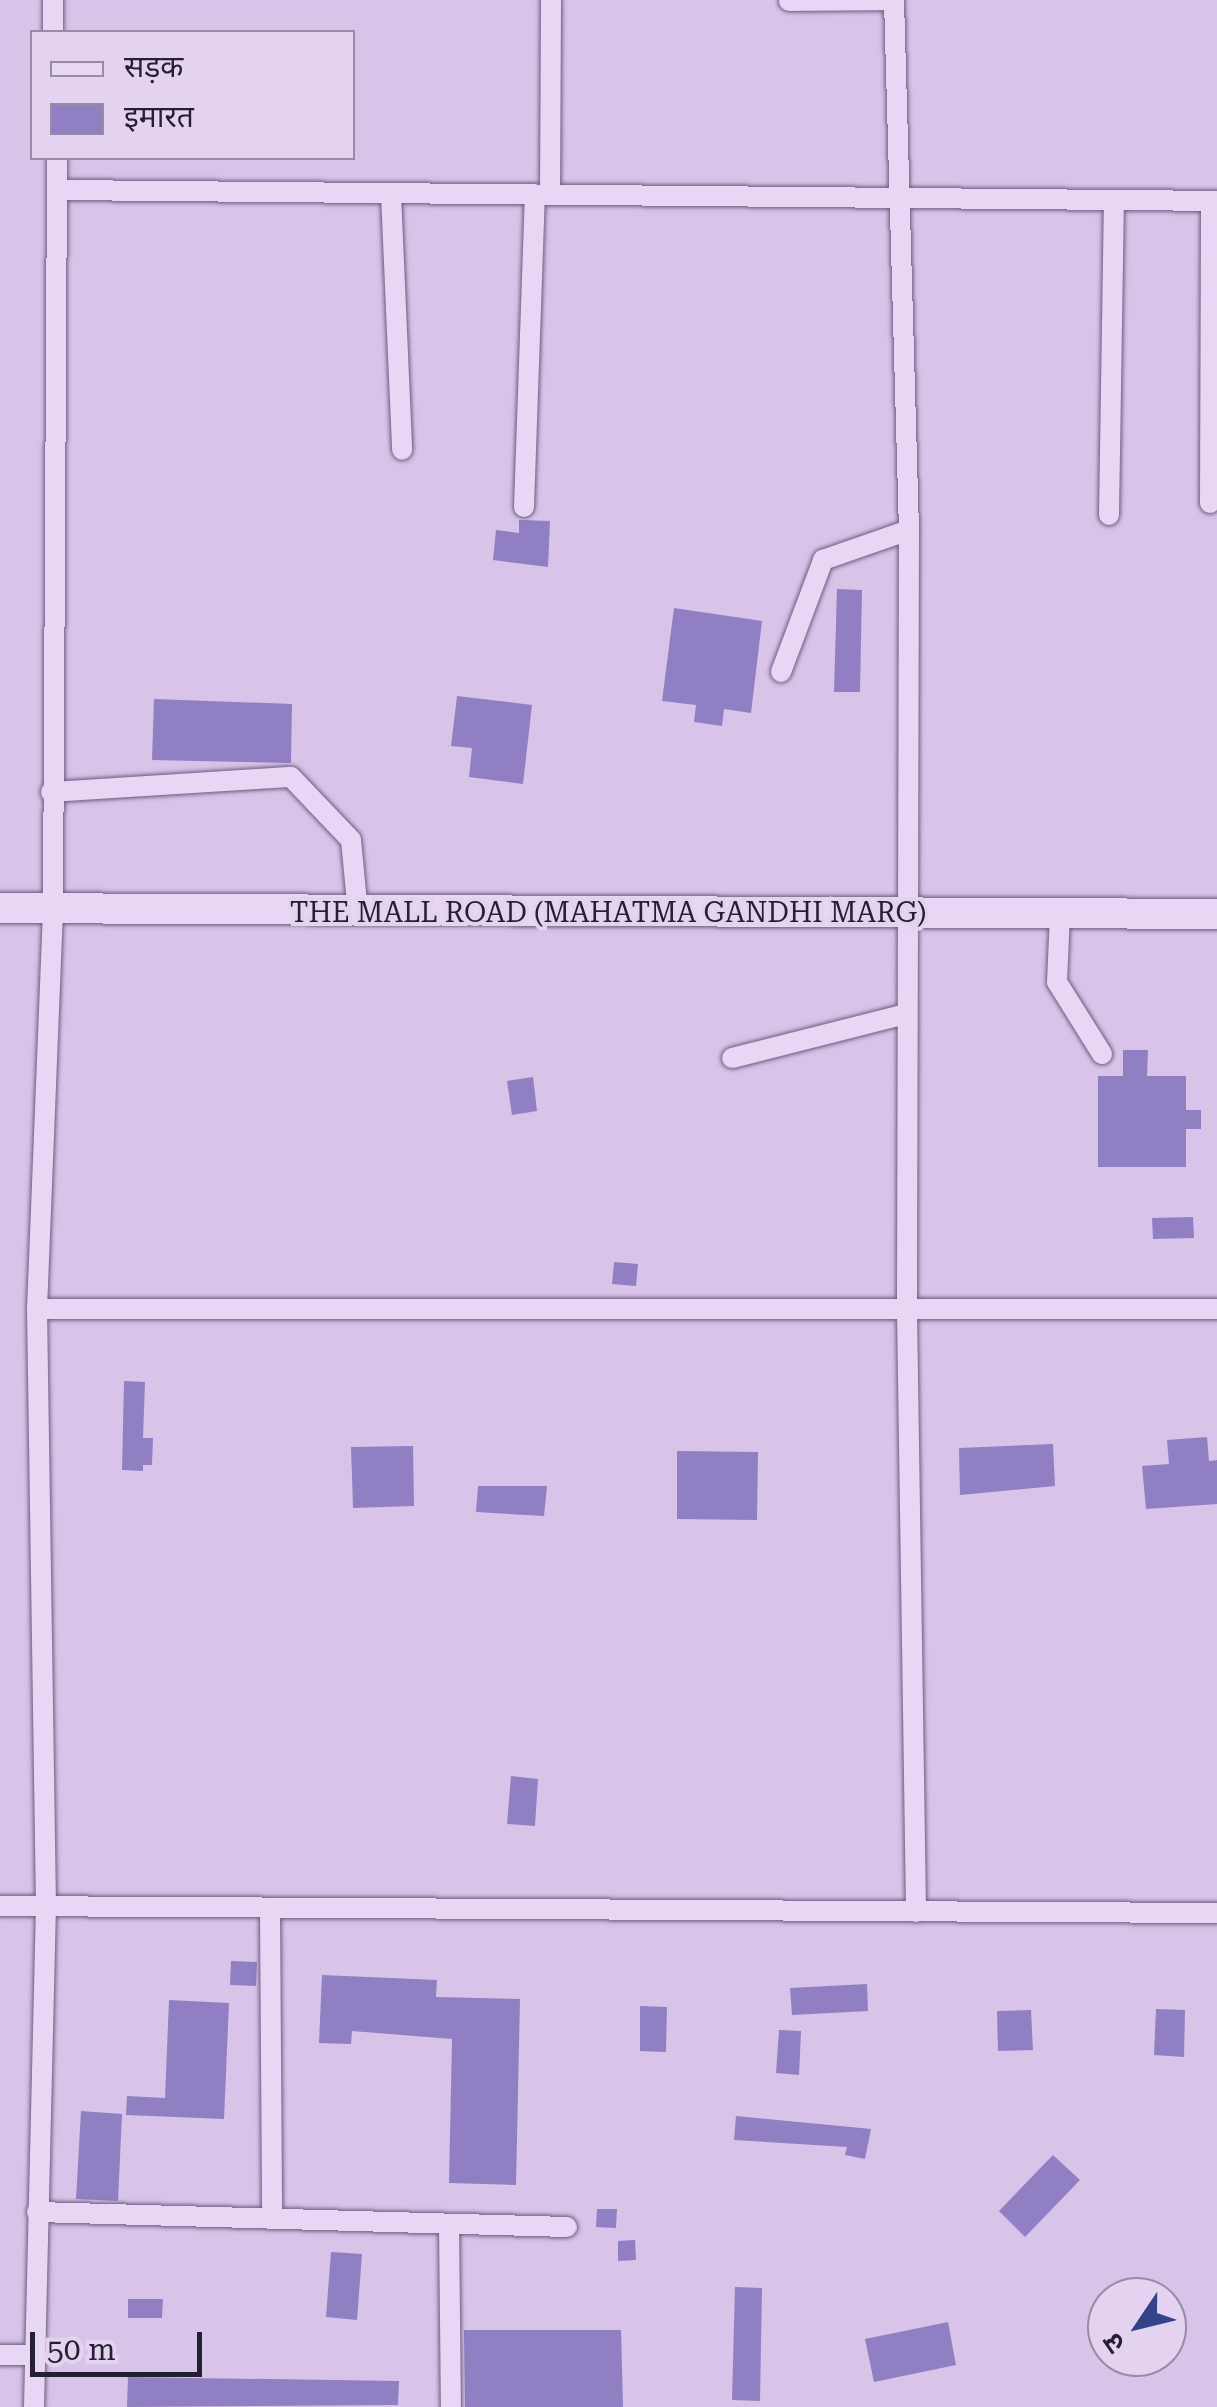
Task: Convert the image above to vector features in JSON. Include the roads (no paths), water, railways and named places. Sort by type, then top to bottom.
[{"type":"street","points":[[52,0],[54,30]]},
{"type":"street","points":[[524,507],[551,0]]},
{"type":"street","points":[[788,1],[894,0],[896,198],[909,530],[907,1310],[916,1912]]},
{"type":"street","points":[[34,2407],[46,1907],[37,1309],[52,908],[57,160]]},
{"type":"street","points":[[58,190],[1214,201],[1210,503]]},
{"type":"street","points":[[391,194],[402,450]]},
{"type":"street","points":[[1109,515],[1114,200]]},
{"type":"street","points":[[780,672],[823,560],[909,530]]},
{"type":"street","points":[[51,792],[290,777],[351,840],[358,913]]},
{"type":"street","name":"THE MALL ROAD (MAHATMA GANDHI MARG)","points":[[0,908],[358,913],[1217,914]]},
{"type":"street","points":[[1060,914],[1057,982],[1102,1054]]},
{"type":"street","points":[[732,1058],[906,1014]]},
{"type":"street","points":[[37,1309],[1217,1309]]},
{"type":"street","points":[[0,1906],[270,1912],[1217,1913]]},
{"type":"street","points":[[270,1912],[272,2219]]},
{"type":"street","points":[[37,2212],[567,2227]]},
{"type":"street","points":[[450,2224],[451,2407]]},
{"type":"street","points":[[0,2355],[36,2355]]}]
